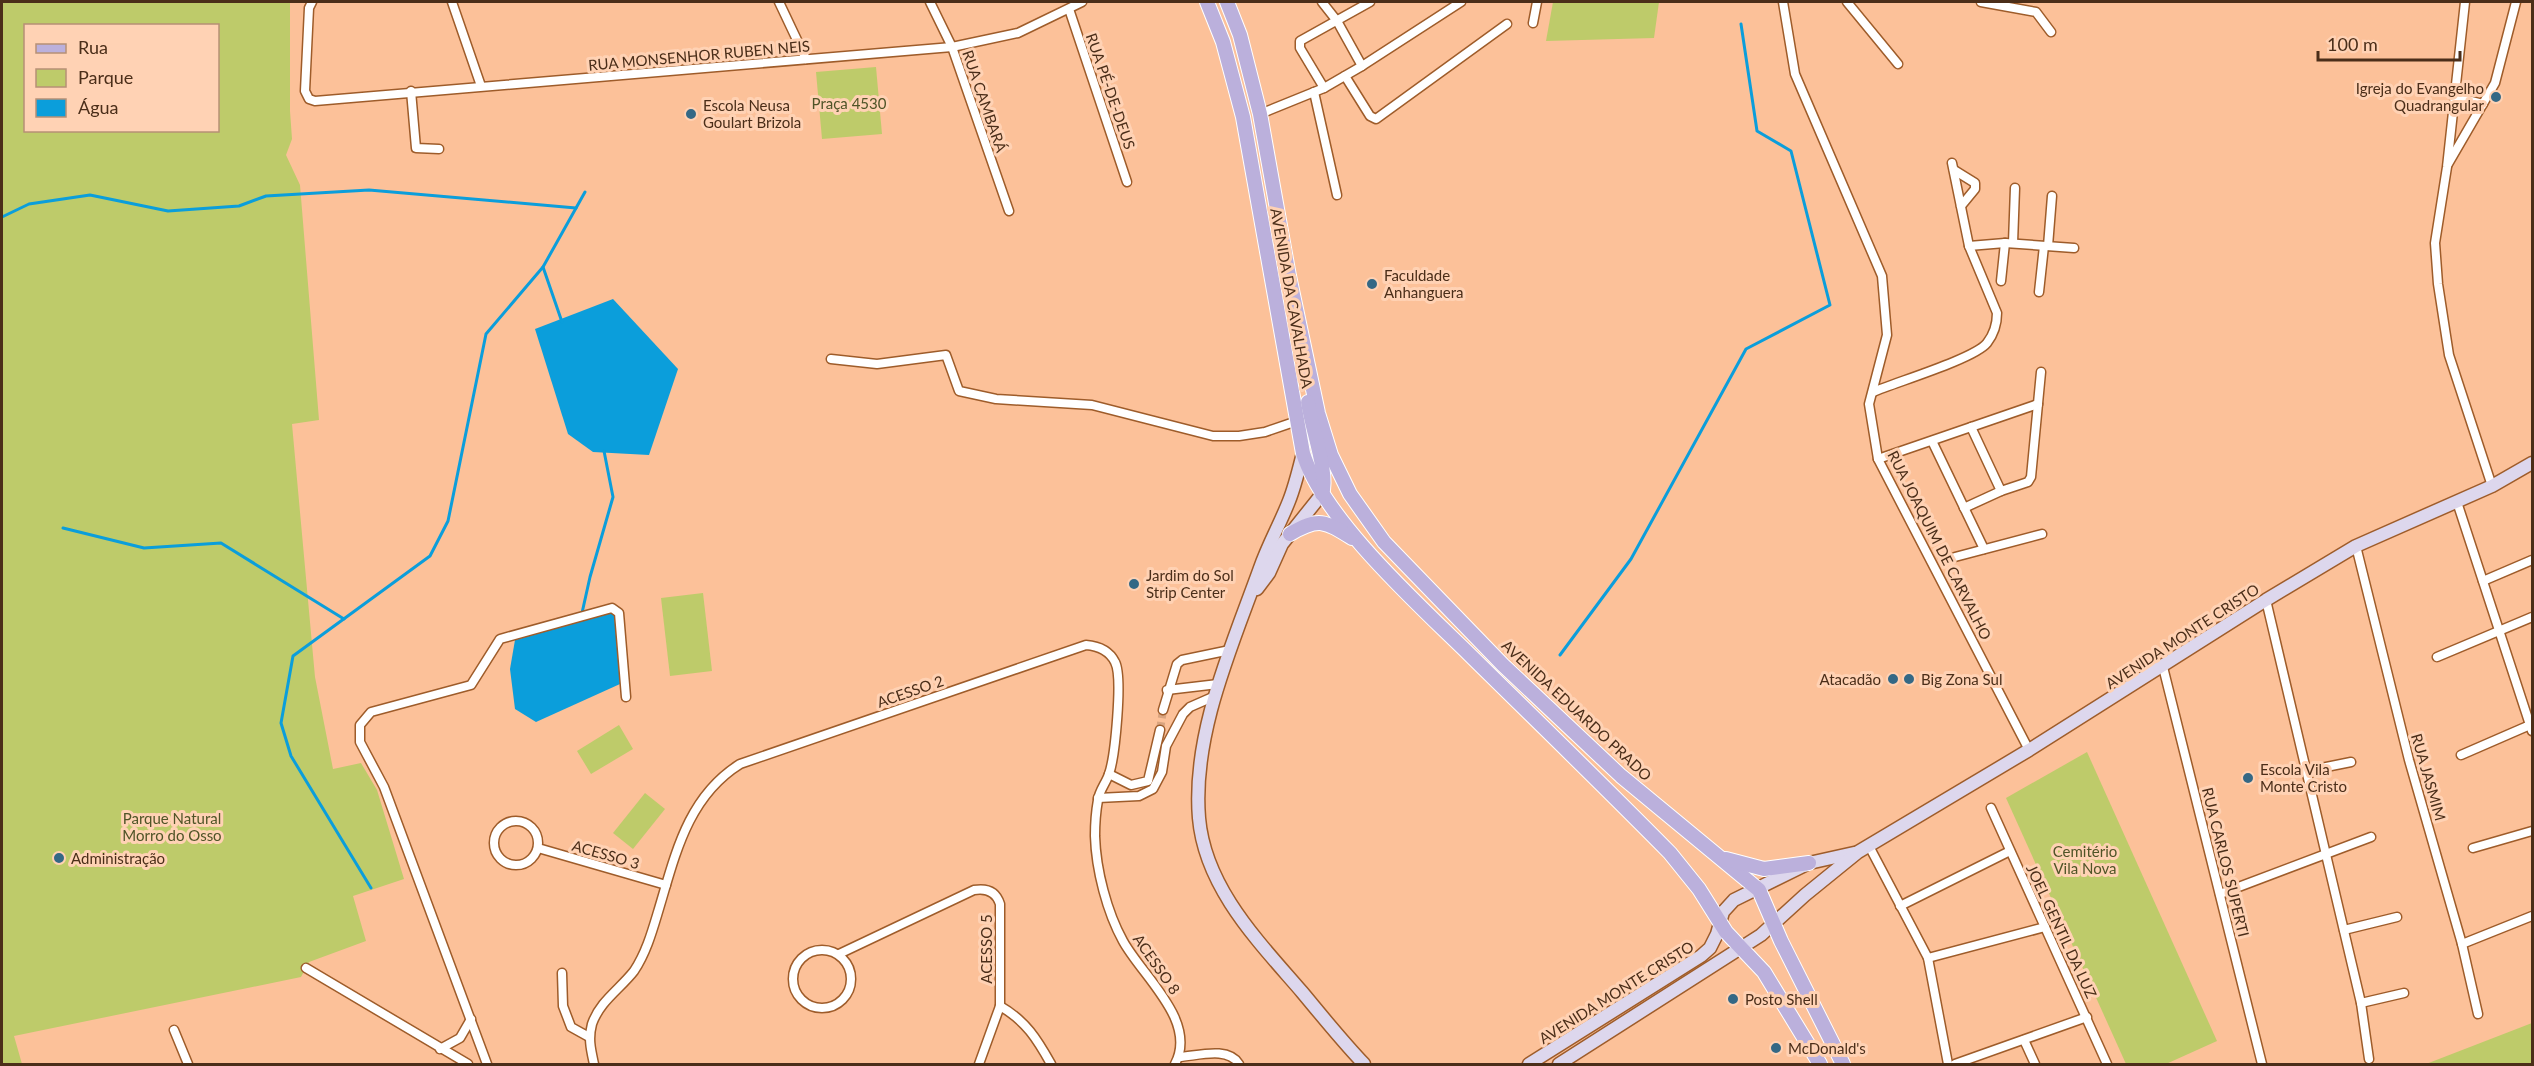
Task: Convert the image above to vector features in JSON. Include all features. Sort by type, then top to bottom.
[{"type":"main road","name":"AVENIDA DA CAVALHADA","points":[[1207,2],[1223,42],[1243,117],[1303,453],[1290,500],[1260,568],[1216,690],[1204,742],[1198,786],[1199,820],[1215,874],[1229,902],[1248,929],[1360,1062]]},
{"type":"main road","name":"AVENIDA DA CAVALHADA","points":[[1227,2],[1240,35],[1260,114],[1307,366]]},
{"type":"main road","points":[[1256,188],[1271,237],[1285,248]]},
{"type":"main road","points":[[1274,286],[1281,284],[1286,287],[1302,341]]},
{"type":"main road","points":[[1307,366],[1312,432],[1324,474],[1322,494]]},
{"type":"main road","name":"AVENIDA EDUARDO PRADO","points":[[1307,366],[1330,455],[1350,494],[1384,542],[1503,665],[1612,768],[1759,890],[1781,942],[1843,1065]]},
{"type":"main road","points":[[1303,453],[1308,471],[1322,494],[1363,545],[1406,592],[1670,853],[1699,889],[1726,932],[1764,972],[1820,1065]]},
{"type":"main road","name":"AVENIDA MONTE CRISTO","points":[[1559,1065],[1761,935],[1864,849],[2163,667],[2266,600],[2356,546],[2492,486],[2532,463]]},
{"type":"main road","name":"AVENIDA DA CAVALHADA","points":[[1251,597],[1269,573],[1282,544],[1322,494]]},
{"type":"main road","points":[[1290,534],[1310,522],[1328,523],[1363,545]]},
{"type":"main road","name":"AVENIDA MONTE CRISTO","points":[[1528,1065],[1701,956],[1710,948],[1717,934],[1719,921],[1728,905],[1734,900],[1759,890],[1809,863],[1864,849]]},
{"type":"main road","points":[[1723,858],[1764,869],[1809,863]]},
{"type":"street","name":"RUA MONSENHOR RUBEN NEIS","points":[[312,2],[309,8],[305,91],[309,99],[321,101],[411,91],[952,47],[1018,33],[1082,2]]},
{"type":"street","points":[[452,2],[481,86]]},
{"type":"street","points":[[779,2],[806,59]]},
{"type":"street","name":"RUA CAMBARÁ","points":[[930,2],[952,47],[1009,211]]},
{"type":"street","points":[[1322,2],[1337,21],[1362,66]]},
{"type":"street","points":[[1324,88],[1299,44],[1370,2]]},
{"type":"street","points":[[1533,23],[1537,2]]},
{"type":"street","name":"RUA JOAQUIM DE CARVALHO","points":[[1783,2],[1795,74],[1882,276],[1887,335],[1869,404],[1878,459],[2029,750]]},
{"type":"street","points":[[1847,2],[1898,64]]},
{"type":"street","points":[[1981,2],[2036,12],[2051,32]]},
{"type":"street","points":[[2465,2],[2447,167],[2435,243],[2438,284],[2449,356],[2492,486]]},
{"type":"street","points":[[2447,167],[2495,82],[2516,2]]},
{"type":"street","points":[[1260,114],[1324,88],[1362,66],[1457,3]]},
{"type":"street","name":"RUA PÉ-DE-DEUS","points":[[1069,9],[1127,182]]},
{"type":"street","points":[[1346,75],[1370,116],[1376,119],[1507,24]]},
{"type":"street","points":[[411,91],[416,148],[439,149]]},
{"type":"street","points":[[1314,92],[1337,195]]},
{"type":"street","points":[[2455,97],[2483,104]]},
{"type":"street","points":[[1872,392],[1967,356],[1987,344],[1997,324],[1997,313],[1969,246],[1961,206],[1953,166],[1975,183],[1975,189],[1961,206]]},
{"type":"street","points":[[2001,281],[2009,243],[2015,188]]},
{"type":"street","points":[[2039,292],[2052,196]]},
{"type":"street","points":[[1969,246],[2009,243],[2074,248]]},
{"type":"street","points":[[831,359],[877,364],[946,356],[950,359],[956,386],[965,393],[996,399],[1092,405],[1213,436],[1239,436],[1265,432],[1297,421]]},
{"type":"street","points":[[1964,508],[2001,491],[2028,482],[2031,477],[2041,372]]},
{"type":"street","points":[[1878,459],[2038,404]]},
{"type":"street","points":[[1971,427],[2001,491]]},
{"type":"street","points":[[1932,441],[1984,549]]},
{"type":"street","points":[[2457,502],[2531,722],[2461,755]]},
{"type":"street","points":[[1955,557],[2042,534]]},
{"type":"street","name":"RUA JASMIM","points":[[2356,546],[2409,760],[2462,944],[2478,1014]]},
{"type":"street","points":[[2483,581],[2532,560]]},
{"type":"street","points":[[2266,600],[2361,1003],[2369,1059]]},
{"type":"street","points":[[487,1065],[384,787],[360,742],[360,725],[364,717],[371,712],[471,684],[501,638],[616,609],[626,697]]},
{"type":"street","points":[[2437,657],[2532,617]]},
{"type":"street","name":"ACESSO 2","points":[[589,1037],[593,1021],[609,995],[634,971],[650,939],[680,841],[705,793],[722,776],[740,764],[1086,645],[1097,645],[1108,652],[1119,671],[1113,754],[1109,774]]},
{"type":"street","points":[[1163,710],[1173,671],[1182,660],[1230,650]]},
{"type":"street","name":"RUA CARLOS SUPERTI","points":[[2163,667],[2262,1065]]},
{"type":"street","points":[[1167,690],[1216,690]]},
{"type":"street","points":[[1098,798],[1139,795],[1154,789],[1162,772],[1166,746],[1183,714],[1216,690]]},
{"type":"street","points":[[1109,774],[1131,785],[1148,781],[1160,730]]},
{"type":"street","points":[[2306,771],[2351,762]]},
{"type":"street","name":"ACESSO 8","points":[[1109,774],[1098,798],[1095,836],[1105,893],[1123,941],[1170,1006],[1180,1036],[1177,1061]]},
{"type":"street","name":"JOEL GENTIL DA LUZ","points":[[1991,808],[2108,1065]]},
{"type":"street","points":[[522,821],[533,828],[539,841],[538,848],[529,861],[514,865],[501,859],[496,853],[494,837],[508,822],[522,821]]},
{"type":"street","points":[[2473,848],[2532,831]]},
{"type":"street","points":[[2220,894],[2371,837]]},
{"type":"street","name":"ACESSO 3","points":[[538,848],[666,885]]},
{"type":"street","points":[[1864,849],[1900,906],[1928,958],[1948,1065]]},
{"type":"street","points":[[1900,906],[2010,851]]},
{"type":"street","name":"ACESSO 5","points":[[839,954],[974,890],[983,888],[992,892],[1000,904],[1000,1006],[979,1065]]},
{"type":"street","points":[[2462,944],[2532,916]]},
{"type":"street","points":[[2344,930],[2397,917]]},
{"type":"street","points":[[1928,958],[2045,927]]},
{"type":"street","points":[[822,949],[839,954],[851,971],[849,991],[835,1006],[825,1008],[805,1003],[794,988],[792,979],[798,962],[805,955],[822,949]]},
{"type":"street","points":[[306,968],[468,1065]]},
{"type":"street","points":[[562,973],[563,1006],[571,1027],[589,1037],[594,1065]]},
{"type":"street","points":[[2361,1003],[2404,993]]},
{"type":"street","points":[[1000,1006],[1017,1016],[1033,1032],[1052,1065]]},
{"type":"street","points":[[1955,1065],[2087,1017]]},
{"type":"street","points":[[440,1049],[460,1038],[471,1018]]},
{"type":"street","points":[[174,1030],[188,1065]]},
{"type":"street","points":[[2024,1040],[2035,1065]]},
{"type":"street","points":[[1177,1061],[1221,1054],[1230,1055],[1239,1065]]},
{"type":"green space","name":"Parque Natural Morro do Osso","points":[[2,2],[290,2],[292,139],[286,155],[300,185],[319,420],[292,424],[315,677],[333,769],[361,763],[377,790],[404,879],[353,896],[366,941],[309,962],[301,977],[14,1036],[22,1064],[2,1064]]},
{"type":"green space","points":[[1553,2],[1659,2],[1654,38],[1546,41]]},
{"type":"green space","name":"Praça 4530","points":[[876,67],[882,134],[822,139],[816,72]]},
{"type":"green space","points":[[703,593],[712,671],[670,676],[661,598]]},
{"type":"green space","points":[[619,725],[633,749],[591,774],[577,751]]},
{"type":"green space","name":"Cemitério Vila Nova","points":[[2087,752],[2217,1041],[2166,1064],[2126,1064],[2006,798]]},
{"type":"green space","points":[[645,793],[665,809],[633,849],[613,833]]},
{"type":"green space","points":[[2532,1023],[2532,1064],[2426,1064]]},
{"type":"water","points":[[613,299],[678,369],[649,455],[593,452],[568,434],[535,329]]},
{"type":"water","points":[[614,612],[620,684],[536,722],[515,709],[510,669],[515,640]]},
{"type":"waterway","points":[[1560,655],[1631,559],[1746,349],[1830,305],[1791,151],[1757,131],[1741,24]]},
{"type":"waterway","points":[[2,217],[29,204],[90,195],[168,211],[239,206],[266,196],[369,190],[576,208]]},
{"type":"waterway","points":[[371,888],[291,756],[281,723],[293,656],[430,556],[448,521],[486,334],[543,267],[585,192]]},
{"type":"waterway","points":[[543,267],[562,322]]},
{"type":"waterway","points":[[582,613],[613,497],[604,451]]},
{"type":"waterway","points":[[63,528],[144,548],[221,543],[344,619]]},
{"type":"tunnel","points":[[1160,730],[1163,710]]},
{"type":"place","name":"Igreja do Evangelho Quadrangular","points":[[2496,97]]},
{"type":"place","name":"Escola Neusa Goulart Brizola","points":[[691,114]]},
{"type":"place","name":"Faculdade Anhanguera","points":[[1372,284]]},
{"type":"place","name":"Jardim do Sol Strip Center","points":[[1134,584]]},
{"type":"place","name":"Atacadão","points":[[1893,679]]},
{"type":"place","name":"Big Zona Sul","points":[[1909,679]]},
{"type":"place","name":"Escola Vila Monte Cristo","points":[[2248,778]]},
{"type":"place","name":"Administração","points":[[59,858]]},
{"type":"place","name":"Posto Shell","points":[[1733,999]]},
{"type":"place","name":"McDonald's","points":[[1776,1048]]}]
